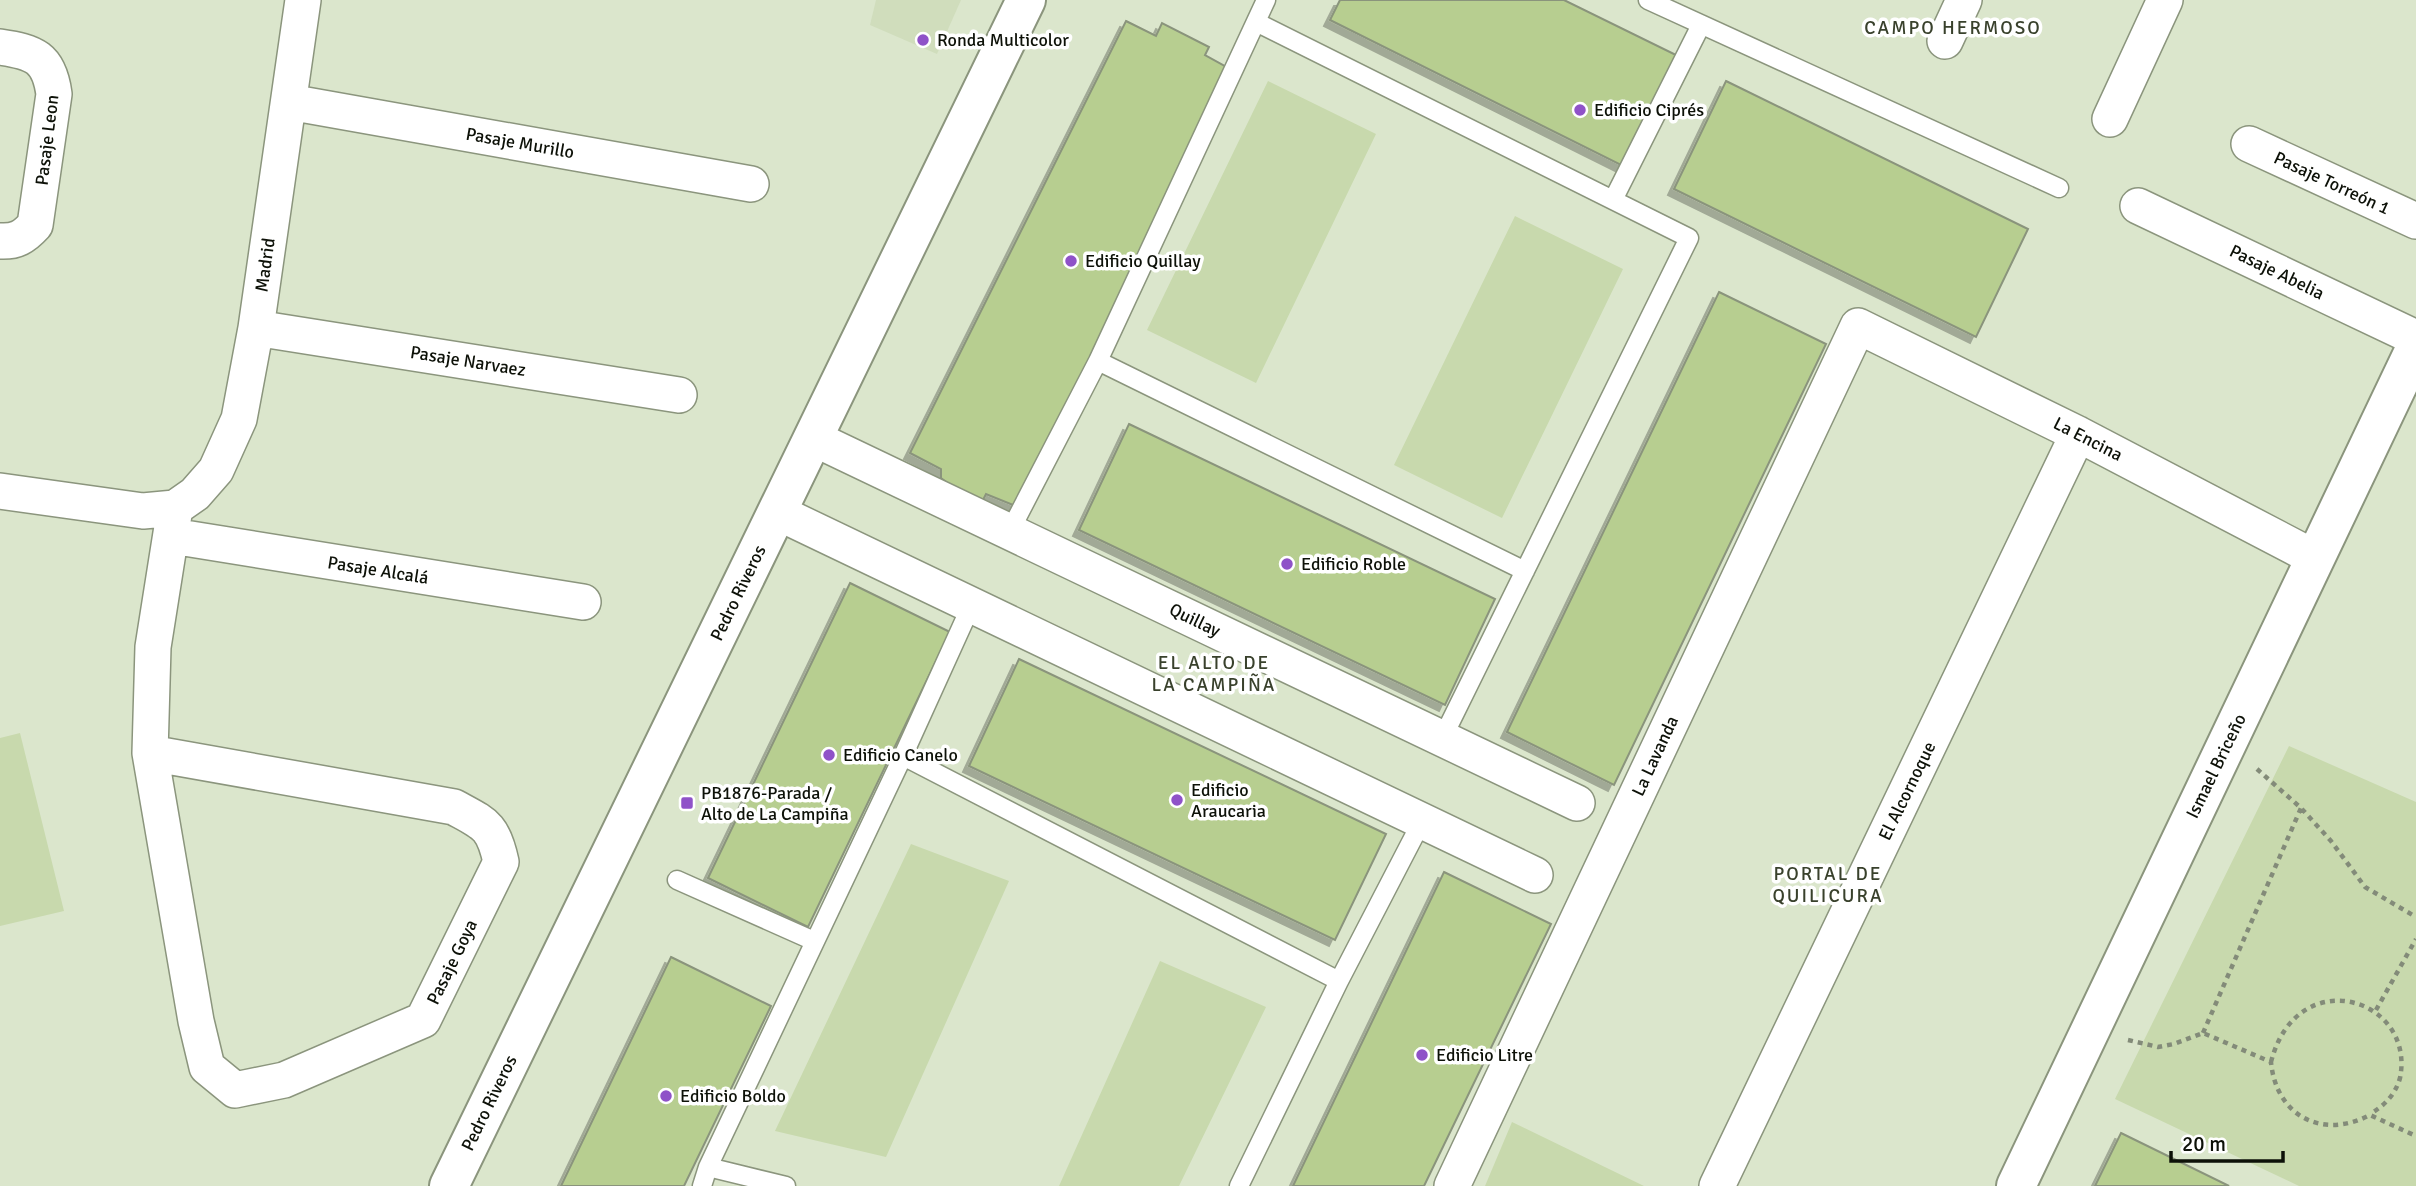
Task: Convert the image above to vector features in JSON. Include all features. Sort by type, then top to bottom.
[{"type":"street","name":"Madrid","points":[[174,522],[216,470],[239,419],[256,328],[303,0]]},
{"type":"street","name":"Pedro Riveros","points":[[449,1186],[1026,0]]},
{"type":"street","points":[[1945,41],[1964,0]]},
{"type":"street","points":[[2110,119],[2165,0]]},
{"type":"street","name":"Pasaje Leon","points":[[0,47],[26,51],[37,56],[49,72],[54,94],[34,225],[26,235],[15,240],[0,241]]},
{"type":"street","name":"Pasaje Murillo","points":[[289,102],[751,184]]},
{"type":"street","name":"Pasaje Torreón 1","points":[[2249,144],[2416,221]]},
{"type":"street","name":"Pasaje Abelia","points":[[2138,206],[2416,338]]},
{"type":"street","name":"La Encina","points":[[1858,326],[2078,434],[2315,558]]},
{"type":"street","name":"La Lavanda","points":[[1452,1186],[1858,326]]},
{"type":"street","name":"Pasaje Narvaez","points":[[256,328],[680,394]]},
{"type":"street","name":"Ismael Briceño","points":[[2016,1186],[2416,347]]},
{"type":"street","name":"El Alcornoque","points":[[1717,1186],[2078,434]]},
{"type":"street","name":"Quillay","points":[[813,438],[1577,803]]},
{"type":"street","points":[[0,491],[143,511],[174,522],[153,647],[150,753]]},
{"type":"street","points":[[777,512],[1535,875]]},
{"type":"street","name":"Pasaje Alcalá","points":[[174,522],[583,602]]},
{"type":"street","name":"Pasaje Goya","points":[[150,753],[454,807],[487,825],[496,841],[501,862],[424,1020],[284,1080],[235,1090],[207,1067],[196,1021],[150,753]]},
{"type":"lane","points":[[1010,531],[1098,361],[1266,0]]},
{"type":"lane","points":[[1648,0],[2059,188]]},
{"type":"lane","points":[[1255,22],[1689,238],[1442,739]]},
{"type":"lane","points":[[1613,200],[1701,24]]},
{"type":"lane","points":[[1098,361],[1525,571]]},
{"type":"lane","points":[[702,1186],[708,1167],[903,756],[971,606]]},
{"type":"lane","points":[[903,756],[1339,981]]},
{"type":"lane","points":[[1240,1186],[1339,981],[1422,821]]},
{"type":"lane","points":[[677,880],[814,941]]},
{"type":"lane","points":[[708,1167],[786,1186]]},
{"type":"path","points":[[2227,743],[2301,808],[2331,841],[2365,887],[2416,917]]},
{"type":"path","points":[[2203,1033],[2301,808]]},
{"type":"path","points":[[2376,1010],[2416,939]]},
{"type":"path","points":[[2347,1000],[2376,1010],[2389,1021],[2398,1035],[2403,1052],[2403,1070],[2390,1098],[2370,1115],[2356,1122],[2340,1125],[2309,1121],[2296,1113],[2277,1091],[2272,1077],[2271,1062],[2282,1033],[2305,1010],[2325,1002],[2347,1000]]},
{"type":"path","points":[[2090,1030],[2158,1047],[2203,1033],[2271,1062]]},
{"type":"path","points":[[2370,1115],[2416,1136]]},
{"type":"shaded area","name":"Ronda Multicolor","points":[[876,0],[961,0],[937,54],[870,25]]},
{"type":"shaded area","points":[[1268,81],[1376,134],[1256,383],[1147,330]]},
{"type":"shaded area","points":[[1515,216],[1623,269],[1502,518],[1394,465]]},
{"type":"shaded area","points":[[20,733],[64,911],[0,926],[0,738]]},
{"type":"shaded area","points":[[2289,746],[2416,802],[2416,1186],[2299,1186],[2115,1099]]},
{"type":"shaded area","points":[[911,844],[1009,881],[886,1157],[775,1131]]},
{"type":"shaded area","points":[[1160,961],[1266,1007],[1179,1186],[1059,1186]]},
{"type":"shaded area","points":[[1512,1122],[1644,1186],[1485,1186]]},
{"type":"building","name":"Edificio Ciprés","points":[[1340,0],[1564,0],[1676,55],[1623,166],[1330,20]]},
{"type":"building","name":"Edificio Quillay","points":[[1126,21],[1156,36],[1162,23],[1209,47],[1205,55],[1230,69],[1018,507],[986,494],[981,504],[941,478],[941,469],[910,453]]},
{"type":"building","points":[[1726,81],[2028,229],[1976,337],[1674,189]]},
{"type":"building","points":[[1719,292],[1826,344],[1614,785],[1507,732]]},
{"type":"building","name":"Edificio Roble","points":[[1129,424],[1495,599],[1445,705],[1079,530]]},
{"type":"building","name":"Edificio Canelo","points":[[850,583],[950,632],[808,927],[708,878]]},
{"type":"building","name":"Edificio Araucaria","points":[[1019,659],[1386,834],[1335,940],[969,766]]},
{"type":"building","name":"Edificio Litre","points":[[1444,872],[1551,924],[1424,1186],[1293,1186]]},
{"type":"building","name":"Edificio Boldo","points":[[671,957],[771,1006],[684,1186],[561,1186]]},
{"type":"building","points":[[2121,1133],[2229,1186],[2095,1186]]},
{"type":"place","name":"Ronda Multicolor","points":[[923,40]]},
{"type":"place","name":"Edificio Ciprés","points":[[1580,110]]},
{"type":"place","name":"Edificio Quillay","points":[[1071,261]]},
{"type":"place","name":"Edificio Roble","points":[[1287,564]]},
{"type":"place","name":"Edificio Canelo","points":[[829,755]]},
{"type":"place","name":"Edificio Araucaria","points":[[1177,800]]},
{"type":"place","name":"PB1876-Parada / Alto de La Campiña","points":[[687,803]]},
{"type":"place","name":"Edificio Litre","points":[[1422,1055]]},
{"type":"place","name":"Edificio Boldo","points":[[666,1096]]},
{"type":"district","name":"CAMPO HERMOSO","points":[[1953,27]]},
{"type":"district","name":"EL ALTO DE LA CAMPIÑA","points":[[1214,673]]},
{"type":"district","name":"PORTAL DE QUILICURA","points":[[1828,884]]}]
